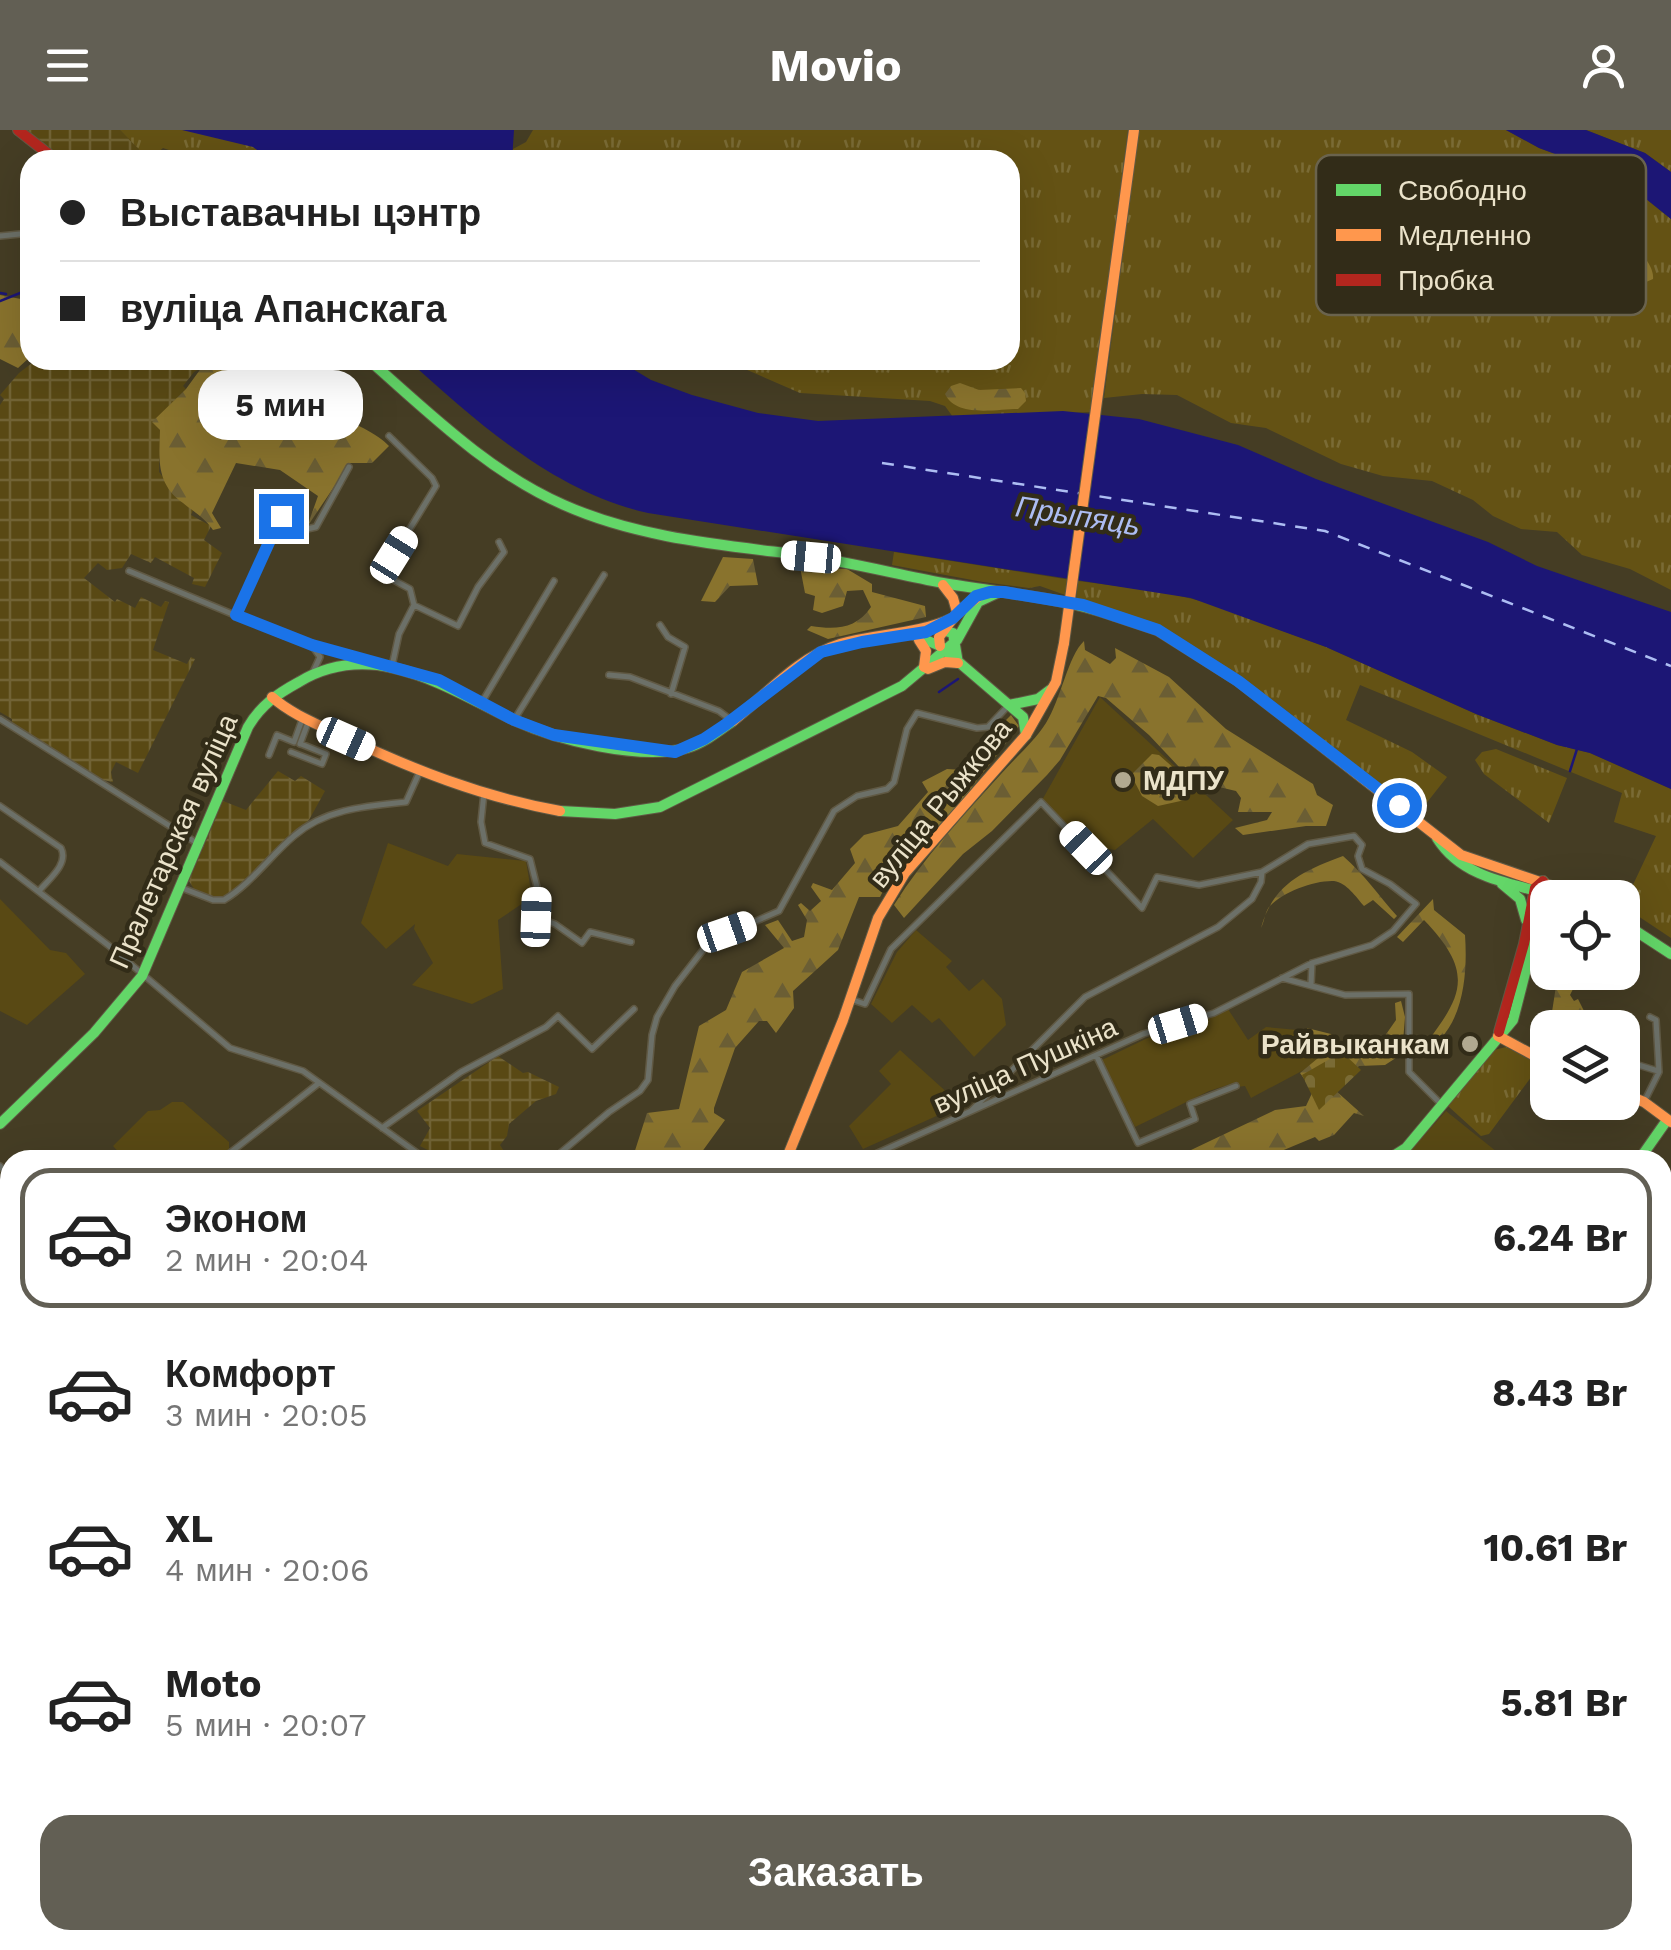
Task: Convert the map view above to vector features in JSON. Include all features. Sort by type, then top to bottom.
[{"type":"main road","points":[[18,130],[43,150]]},
{"type":"main road","name":"вуліца Рыжкова","points":[[791,1150],[807,1116],[878,918],[892,892],[1026,734],[1056,682],[1134,130]]},
{"type":"main road","points":[[380,370],[451,432],[526,484],[595,518],[689,541],[838,560],[940,582],[1083,605],[1158,630],[1284,715],[1436,838],[1472,862],[1530,883]]},
{"type":"main road","points":[[940,582],[951,593],[955,615]]},
{"type":"main road","points":[[958,663],[957,640],[972,604],[964,586]]},
{"type":"main road","points":[[942,649],[939,637],[955,615],[990,592],[1004,592]]},
{"type":"main road","name":"Пралетарская вуліца","points":[[0,1124],[100,1024],[142,975],[252,718],[272,697],[314,670],[341,664],[387,664],[439,680],[538,730],[578,740],[675,752],[704,739],[821,652],[926,632],[955,615]]},
{"type":"main road","points":[[943,631],[948,629],[957,640]]},
{"type":"main road","points":[[911,634],[942,649],[1013,703],[1023,718],[1026,734]]},
{"type":"main road","points":[[911,634],[923,642],[926,651],[920,674]]},
{"type":"main road","points":[[920,674],[942,649],[957,640]]},
{"type":"main road","points":[[272,697],[306,718],[420,771],[484,792],[541,810],[578,815],[639,813],[660,807],[945,662],[958,663]]},
{"type":"main road","points":[[1013,703],[1038,699],[1056,682]]},
{"type":"main road","points":[[1013,703],[1032,706],[1037,719]]},
{"type":"main road","points":[[1436,838],[1444,851],[1476,872],[1508,886],[1522,903],[1526,919],[1520,956]]},
{"type":"main road","points":[[1476,872],[1530,884]]},
{"type":"main road","points":[[1498,1036],[1530,923]]},
{"type":"main road","points":[[1640,934],[1671,954]]},
{"type":"main road","points":[[1524,980],[1530,947]]},
{"type":"main road","points":[[1403,1150],[1513,1020],[1530,960]]},
{"type":"main road","points":[[1498,1036],[1530,1053]]},
{"type":"main road","points":[[1640,1101],[1669,1121],[1646,1150]]},
{"type":"street","points":[[129,571],[312,645],[387,664],[414,605],[410,590],[388,577],[387,566],[436,486],[389,436]]},
{"type":"street","points":[[236,615],[281,516],[307,530],[316,527],[348,466]]},
{"type":"street","points":[[414,605],[458,626],[478,587],[504,552],[499,542]]},
{"type":"street","points":[[514,720],[604,575]]},
{"type":"street","points":[[482,702],[554,581]]},
{"type":"street","points":[[660,625],[668,637],[685,647],[671,694]]},
{"type":"street","points":[[312,645],[320,657],[314,670]]},
{"type":"street","points":[[610,675],[630,677],[720,711],[731,720]]},
{"type":"street","points":[[564,1150],[640,1091],[648,1080],[657,1017],[710,941],[778,911],[834,810],[894,782],[907,729],[917,713],[976,728],[988,727],[1013,703]]},
{"type":"street","points":[[287,763],[306,718]]},
{"type":"street","points":[[0,719],[200,846]]},
{"type":"street","points":[[269,755],[277,735],[326,754],[322,764],[292,752]]},
{"type":"street","points":[[182,888],[213,900],[224,900],[294,835],[316,820],[366,806],[406,802],[420,771]]},
{"type":"street","points":[[484,792],[481,822],[485,843],[530,859],[537,887],[536,917],[582,942],[590,932],[631,942]]},
{"type":"street","points":[[850,999],[865,1004],[891,949],[1040,802],[1142,908],[1157,877],[1199,884],[1262,872],[1262,882],[1252,898],[1218,927],[1085,997],[972,1110]]},
{"type":"street","points":[[0,806],[64,854],[64,862],[38,892]]},
{"type":"street","name":"вуліца Пушкіна","points":[[884,1150],[1143,1034],[1214,1013],[1312,963],[1372,945],[1393,931],[1416,904],[1362,869],[1358,856],[1362,845],[1354,836],[1308,844],[1262,872]]},
{"type":"street","points":[[0,862],[230,1048],[303,1070],[413,1150]]},
{"type":"street","points":[[1311,985],[1312,963]]},
{"type":"street","points":[[1280,978],[1345,995],[1408,994],[1409,1072],[1442,1105]]},
{"type":"street","points":[[382,1128],[461,1072],[546,1027],[558,1016],[592,1048],[634,1009]]},
{"type":"street","points":[[1644,1102],[1659,1072],[1656,1020],[1650,1016]]},
{"type":"street","points":[[1096,1056],[1138,1142],[1195,1119],[1190,1104],[1236,1086]]},
{"type":"street","points":[[1640,1066],[1659,1072]]},
{"type":"street","points":[[234,1150],[318,1083]]},
{"type":"shaded area","points":[[27,130],[120,130],[139,150],[53,150]]},
{"type":"shaded area","points":[[197,370],[183,386],[186,389],[153,422],[160,430],[159,472],[183,503],[194,508],[191,515],[211,526],[204,540],[222,553],[205,587],[192,584],[194,578],[155,557],[151,563],[131,554],[122,568],[107,570],[98,563],[84,578],[115,602],[117,599],[135,608],[141,597],[161,607],[169,602],[153,650],[187,664],[191,657],[195,659],[138,773],[116,762],[111,772],[113,782],[103,780],[12,724],[12,719],[0,712],[0,405],[4,399],[0,395],[19,373]]},
{"type":"shaded area","name":"МДПУ","points":[[1100,697],[1233,820],[1193,858],[1153,819],[1096,860],[1041,802]]},
{"type":"shaded area","points":[[278,771],[295,781],[301,776],[325,791],[309,820],[227,896],[214,898],[196,892],[189,881],[223,801],[246,810]]},
{"type":"shaded area","points":[[388,843],[448,866],[457,854],[526,861],[532,897],[498,920],[503,989],[472,1004],[412,985],[433,963],[414,929],[415,924],[386,949],[361,923]]},
{"type":"shaded area","points":[[0,899],[50,950],[66,953],[85,974],[27,1025],[0,1011]]},
{"type":"shaded area","points":[[916,930],[952,961],[946,967],[969,991],[983,979],[1002,999],[1006,1025],[974,1057],[939,1018],[932,1023],[912,1005],[892,1023],[871,1004],[897,952]]},
{"type":"shaded area","points":[[1228,1009],[1248,1040],[1266,1027],[1298,1030],[1326,1041],[1330,1056],[1251,1098],[1245,1086],[1237,1087],[1234,1083],[1135,1127],[1102,1060],[1156,1034]]},
{"type":"shaded area","points":[[900,1050],[961,1105],[863,1149],[849,1126],[891,1084],[879,1071]]},
{"type":"shaded area","points":[[498,1056],[523,1073],[559,1087],[556,1094],[536,1101],[509,1124],[500,1145],[503,1150],[428,1150],[420,1146],[430,1128],[417,1111]]},
{"type":"shaded area","points":[[172,1102],[183,1102],[229,1142],[229,1149],[117,1150],[113,1146],[148,1111],[160,1110]]},
{"type":"shaded area","points":[[1446,1111],[1495,1150],[1411,1150]]},
{"type":"green space","points":[[120,130],[342,130],[335,150],[139,150]]},
{"type":"green space","points":[[533,130],[1128,130],[1091,412],[953,417],[945,406],[930,401],[800,393],[747,370],[1020,370],[1020,150],[513,150],[526,142]]},
{"type":"green space","points":[[1139,130],[1506,130],[1558,155],[1316,155],[1316,315],[1646,315],[1646,199],[1671,219],[1671,590],[1630,569],[1582,555],[1557,532],[1521,529],[1432,481],[1383,476],[1341,464],[1266,428],[1231,423],[1177,395],[1104,398]]},
{"type":"green space","points":[[1586,130],[1671,130],[1671,172],[1645,153]]},
{"type":"green space","points":[[1646,261],[1649,265],[1653,279],[1646,282]]},
{"type":"green space","points":[[0,295],[20,299],[20,366],[0,359]]},
{"type":"green space","points":[[200,370],[266,370],[245,394],[248,411],[237,426],[254,440],[280,407],[305,437],[330,418],[368,430],[389,446],[372,463],[350,463],[307,527],[318,496],[280,470],[236,463],[212,513],[221,528],[213,530],[174,496],[161,470],[160,430],[152,422]]},
{"type":"green space","points":[[960,383],[979,390],[1021,388],[1026,401],[1018,409],[967,409],[951,402],[945,394]]},
{"type":"green space","points":[[894,552],[1071,580],[1068,596],[1040,586],[983,582],[892,565]]},
{"type":"green space","points":[[723,557],[753,559],[758,585],[730,586],[715,602],[701,601]]},
{"type":"green space","points":[[800,567],[847,569],[872,584],[872,592],[925,606],[926,617],[828,639],[807,630],[811,626],[837,628],[852,624],[871,607],[863,590],[847,591],[843,606],[822,613],[813,610],[815,596],[805,593]]},
{"type":"green space","points":[[1078,581],[1163,592],[1205,602],[1326,647],[1476,714],[1557,745],[1590,753],[1671,789],[1671,938],[1640,917],[1640,880],[1635,880],[1656,836],[1614,822],[1622,793],[1360,685],[1346,720],[1412,752],[1447,777],[1421,810],[1399,793],[1394,797],[1280,706],[1189,644],[1137,618],[1076,601]]},
{"type":"green space","points":[[1084,641],[1085,650],[1110,664],[1116,658],[1115,648],[1169,677],[1226,729],[1313,784],[1317,795],[1333,805],[1326,826],[1243,835],[1235,828],[1267,820],[1272,812],[1238,812],[1241,798],[1236,791],[1202,783],[1180,768],[1149,735],[1106,698],[1098,696],[1047,775],[992,831],[963,854],[904,918],[894,905],[944,837],[1041,730]]},
{"type":"green space","points":[[1011,715],[1019,726],[963,799],[897,871],[882,866],[873,876],[885,887],[880,897],[859,897],[838,950],[793,991],[794,1008],[776,1033],[767,1021],[759,1021],[735,1048],[714,1108],[714,1113],[725,1120],[703,1150],[635,1150],[647,1113],[679,1109],[699,1026],[726,1010],[742,972],[784,948],[765,925],[778,920],[792,941],[804,937],[807,920],[798,905],[801,903],[810,911],[821,901],[811,887],[813,883],[832,890],[855,863],[850,849],[864,835],[898,826],[928,792],[922,782],[947,769],[980,771],[988,753],[1011,727],[1006,720]]},
{"type":"green space","points":[[1496,749],[1567,778],[1549,823],[1484,774],[1475,760],[1482,752]]},
{"type":"green space","points":[[1152,754],[1159,755],[1193,785],[1185,800],[1158,806],[1142,796],[1131,775]]},
{"type":"green space","points":[[1343,856],[1397,916],[1394,919],[1373,900],[1364,906],[1347,887],[1334,881],[1299,888],[1270,906],[1292,881]]},
{"type":"green space","points":[[1433,899],[1434,910],[1465,935],[1465,969],[1460,1004],[1453,1020],[1445,1034],[1418,1054],[1445,1017],[1457,987],[1452,957],[1424,920],[1403,942],[1397,937]]},
{"type":"green space","points":[[1555,990],[1572,990],[1570,995],[1574,1001],[1578,999],[1584,1010],[1552,1010]]},
{"type":"green space","points":[[1401,1001],[1405,1017],[1402,1054],[1385,1065],[1359,1066],[1335,1090],[1364,1116],[1354,1113],[1334,1135],[1319,1141],[1315,1137],[1284,1150],[1191,1150],[1275,1110],[1306,1106],[1313,1091],[1300,1073],[1329,1049],[1327,1040],[1307,1032],[1307,1028],[1331,1034],[1340,1046],[1373,1053],[1396,1020],[1395,1003]]},
{"type":"green space","points":[[1506,1047],[1530,1060],[1530,1079],[1489,1134],[1481,1136],[1448,1106],[1494,1050]]},
{"type":"green space","points":[[1342,1052],[1361,1070],[1319,1110],[1302,1075]]},
{"type":"water","points":[[182,130],[514,130],[513,150],[253,147]]},
{"type":"water","points":[[1506,130],[1586,130],[1645,153],[1671,172],[1671,219],[1646,199],[1646,155],[1558,155]]},
{"type":"water","name":"Прыпяць","points":[[419,370],[634,370],[692,395],[758,413],[818,421],[1063,411],[1139,419],[1238,445],[1316,479],[1488,542],[1537,566],[1671,612],[1671,789],[1590,753],[1557,745],[1476,714],[1326,647],[1191,598],[648,513],[614,503],[549,472],[462,408]]},
{"type":"waterway","points":[[0,293],[6,294]]},
{"type":"waterway","points":[[0,301],[20,293]]},
{"type":"waterway","points":[[939,692],[958,679]]},
{"type":"waterway","points":[[1570,771],[1577,749]]},
{"type":"ferry route","points":[[882,463],[1325,531],[1671,666]]},
{"type":"traffic: fast","points":[[380,370],[485,459],[537,492],[592,516],[681,539],[819,558],[1052,600],[1115,616]]},
{"type":"traffic: fast","points":[[560,811],[615,814],[660,807],[902,686],[957,640],[978,602],[997,593]]},
{"type":"traffic: fast","points":[[945,631],[953,633],[958,663]]},
{"type":"traffic: fast","points":[[914,635],[940,646],[1023,717],[1026,735]]},
{"type":"traffic: fast","points":[[0,1124],[94,1033],[142,976],[248,727],[270,701],[299,682],[327,669],[355,664],[382,666],[436,682],[532,727],[575,741],[623,750],[687,748],[733,721]]},
{"type":"traffic: fast","points":[[1009,705],[1038,699],[1050,690]]},
{"type":"traffic: fast","points":[[1437,838],[1462,864],[1493,879],[1530,889]]},
{"type":"traffic: fast","points":[[1502,884],[1520,899],[1526,920]]},
{"type":"traffic: fast","points":[[1640,934],[1671,954]]},
{"type":"traffic: fast","points":[[1403,1150],[1513,1020],[1530,954]]},
{"type":"traffic: fast","points":[[1646,1150],[1667,1120]]},
{"type":"traffic: slow","points":[[1064,643],[1134,130]]},
{"type":"traffic: slow","points":[[943,585],[957,612]]},
{"type":"traffic: slow","points":[[940,646],[939,637],[957,613],[982,594]]},
{"type":"traffic: slow","points":[[1115,616],[1157,630],[1238,681],[1461,855],[1534,880]]},
{"type":"traffic: slow","points":[[733,721],[796,667],[825,650],[953,618]]},
{"type":"traffic: slow","points":[[919,640],[926,651],[924,667]]},
{"type":"traffic: slow","points":[[790,1150],[843,1020],[878,918],[905,873],[1026,735],[1056,682],[1064,643]]},
{"type":"traffic: slow","points":[[928,669],[945,662],[958,663]]},
{"type":"traffic: slow","points":[[272,697],[304,718],[420,770],[475,790],[560,811]]},
{"type":"traffic: slow","points":[[1498,1036],[1530,1053]]},
{"type":"traffic: slow","points":[[1640,1100],[1671,1122]]},
{"type":"traffic: jam","points":[[18,130],[43,150]]},
{"type":"traffic: jam","points":[[1499,1032],[1530,913]]},
{"type":"place","name":"МДПУ","points":[[1123,780]]},
{"type":"place","name":"Райвыканкам","points":[[1470,1044]]},
{"type":"route","points":[[281,516],[236,615],[312,645],[439,680],[514,720],[554,735],[675,752],[725,725],[821,652],[926,632],[953,618],[976,596],[1004,592],[1083,605],[1158,630],[1238,681],[1399,805]]}]
